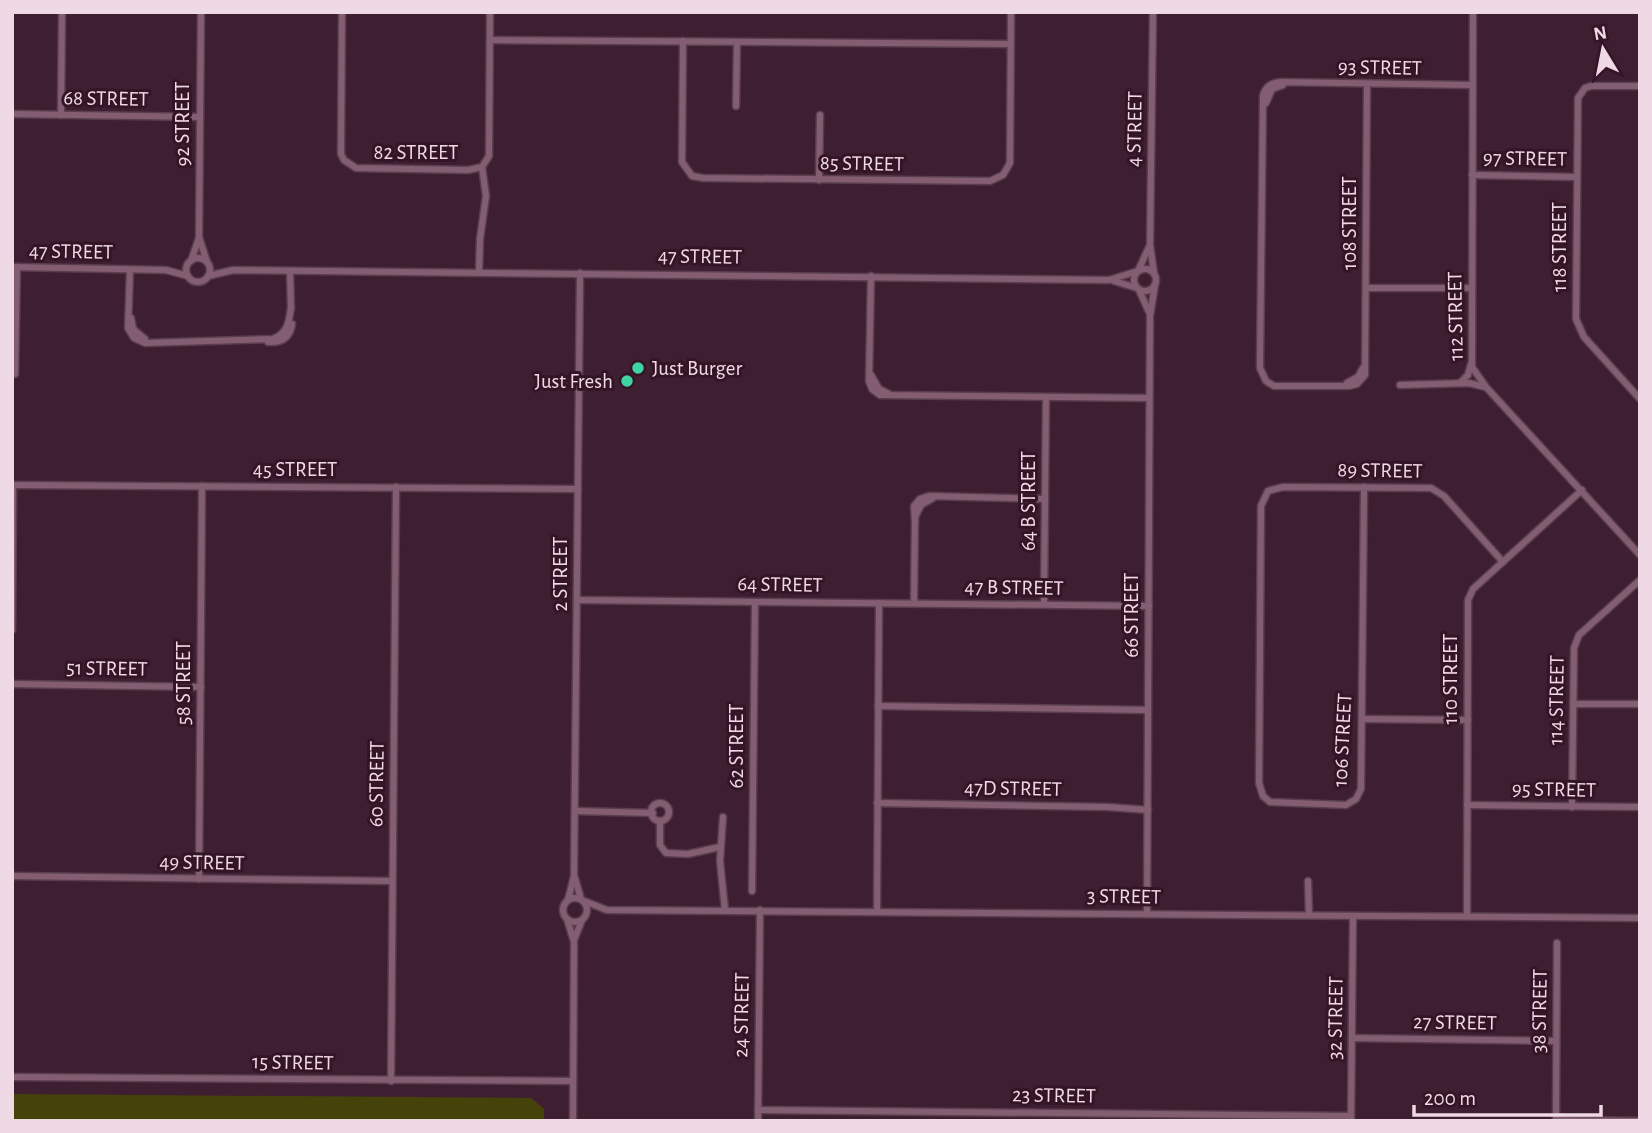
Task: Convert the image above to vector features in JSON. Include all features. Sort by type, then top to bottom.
[{"type":"street","points":[[61,115],[62,12]]},
{"type":"street","name":"92 STREET","points":[[201,12],[199,237],[207,262]]},
{"type":"street","name":"82 STREET","points":[[342,12],[341,153],[344,160],[349,165],[363,169],[475,170],[482,167],[489,156],[490,12]]},
{"type":"street","name":"85 STREET","points":[[683,41],[682,162],[687,172],[697,178],[983,182],[1003,175],[1010,163],[1011,12]]},
{"type":"street","name":"4 STREET","points":[[1153,12],[1150,245],[1154,273]]},
{"type":"street","name":"112 STREET","points":[[1473,12],[1471,364],[1486,387],[1640,555]]},
{"type":"street","points":[[490,40],[1010,44]]},
{"type":"street","points":[[736,106],[737,42]]},
{"type":"street","name":"93 STREET","points":[[1264,108],[1263,96],[1269,86],[1276,82],[1472,85]]},
{"type":"street","name":"108 STREET","points":[[1264,108],[1260,368],[1263,377],[1274,386],[1353,386],[1360,382],[1366,371],[1367,84]]},
{"type":"street","name":"118 STREET","points":[[1638,394],[1584,337],[1577,326],[1577,177],[1578,98],[1585,88],[1640,86]]},
{"type":"street","name":"68 STREET","points":[[12,114],[200,117]]},
{"type":"street","points":[[820,115],[820,180]]},
{"type":"street","points":[[479,272],[486,197],[482,167]]},
{"type":"street","name":"97 STREET","points":[[1472,175],[1577,177]]},
{"type":"street","name":"92 STREET","points":[[190,261],[199,237]]},
{"type":"street","name":"4 STREET","points":[[1138,271],[1150,245]]},
{"type":"street","points":[[199,258],[207,262],[210,270],[208,276],[198,281],[188,276],[190,261],[199,258]]},
{"type":"street","name":"47 STREET","points":[[166,270],[190,261]]},
{"type":"street","name":"47 STREET","points":[[207,262],[233,270]]},
{"type":"street","points":[[15,267],[15,374]]},
{"type":"street","name":"47 STREET","points":[[15,267],[166,270],[188,276]]},
{"type":"street","points":[[1146,269],[1154,273],[1155,285],[1147,291],[1138,288],[1134,279],[1138,271],[1146,269]]},
{"type":"street","name":"47 STREET","points":[[130,270],[129,306],[135,333],[145,339],[161,342],[270,340],[280,336],[289,324],[290,271]]},
{"type":"street","name":"47 STREET","points":[[208,276],[233,270],[580,272],[1109,280],[1138,288]]},
{"type":"street","name":"47 STREET","points":[[1109,280],[1138,271]]},
{"type":"street","name":"2 STREET","points":[[568,900],[575,876],[580,272]]},
{"type":"street","points":[[871,276],[870,386],[875,393],[885,396],[1149,398]]},
{"type":"street","name":"66 STREET","points":[[1147,914],[1150,316],[1155,285]]},
{"type":"street","name":"66 STREET","points":[[1138,288],[1150,316]]},
{"type":"street","points":[[1366,288],[1471,288]]},
{"type":"street","points":[[1460,383],[1468,374],[1471,364]]},
{"type":"street","points":[[1400,385],[1460,383],[1486,387]]},
{"type":"street","name":"64 B STREET","points":[[1045,604],[1046,398]]},
{"type":"street","points":[[12,630],[13,485]]},
{"type":"street","name":"45 STREET","points":[[13,485],[578,489]]},
{"type":"street","name":"58 STREET","points":[[199,879],[202,486]]},
{"type":"street","name":"89 STREET","points":[[1268,491],[1278,487],[1426,487],[1436,490],[1503,562]]},
{"type":"street","name":"106 STREET","points":[[1268,491],[1261,506],[1259,788],[1263,796],[1275,804],[1346,805],[1352,803],[1361,789],[1364,487]]},
{"type":"street","name":"60 STREET","points":[[391,1081],[396,488]]},
{"type":"street","name":"110 STREET","points":[[1467,916],[1468,600],[1473,589],[1582,490]]},
{"type":"street","points":[[914,603],[915,522],[912,512],[917,502],[929,496],[1045,499]]},
{"type":"street","name":"114 STREET","points":[[1572,807],[1573,655],[1576,641],[1640,580]]},
{"type":"street","name":"64 STREET","points":[[577,600],[879,603]]},
{"type":"street","name":"62 STREET","points":[[752,891],[755,601]]},
{"type":"street","points":[[877,911],[879,603]]},
{"type":"street","name":"47 B STREET","points":[[879,603],[1149,606]]},
{"type":"street","name":"51 STREET","points":[[12,684],[201,687]]},
{"type":"street","points":[[1573,704],[1640,704]]},
{"type":"street","points":[[878,706],[1148,710]]},
{"type":"street","points":[[1362,719],[1468,720]]},
{"type":"street","name":"47D STREET","points":[[877,803],[1148,810]]},
{"type":"street","points":[[655,804],[667,805],[668,818],[660,821],[653,820],[655,804]]},
{"type":"street","name":"95 STREET","points":[[1467,805],[1640,807]]},
{"type":"street","points":[[575,811],[653,813]]},
{"type":"street","points":[[723,817],[720,847],[725,910]]},
{"type":"street","points":[[660,821],[660,845],[666,853],[688,854],[720,847]]},
{"type":"street","name":"49 STREET","points":[[12,876],[392,881]]},
{"type":"street","name":"2 STREET","points":[[575,876],[583,900]]},
{"type":"street","points":[[1308,881],[1309,915]]},
{"type":"street","points":[[573,1121],[574,942],[563,909],[568,900],[574,898],[583,900],[587,910],[574,942]]},
{"type":"street","name":"3 STREET","points":[[583,900],[607,910]]},
{"type":"street","name":"3 STREET","points":[[582,919],[607,910],[1640,918]]},
{"type":"street","name":"24 STREET","points":[[758,1121],[760,910]]},
{"type":"street","name":"32 STREET","points":[[1351,1118],[1353,916]]},
{"type":"street","points":[[567,919],[582,919]]},
{"type":"street","name":"38 STREET","points":[[1556,1120],[1558,943]]},
{"type":"street","name":"27 STREET","points":[[1352,1038],[1556,1041]]},
{"type":"street","name":"15 STREET","points":[[12,1077],[573,1081]]},
{"type":"street","name":"23 STREET","points":[[758,1110],[1351,1118]]},
{"type":"street","points":[[957,1112],[957,1121]]},
{"type":"street","points":[[1556,1120],[1640,1121]]},
{"type":"shaded area","points":[[12,1094],[531,1098],[544,1109],[544,1121],[12,1121]]},
{"type":"place","name":"Just Burger","points":[[638,368]]},
{"type":"place","name":"Just Fresh","points":[[627,381]]}]
